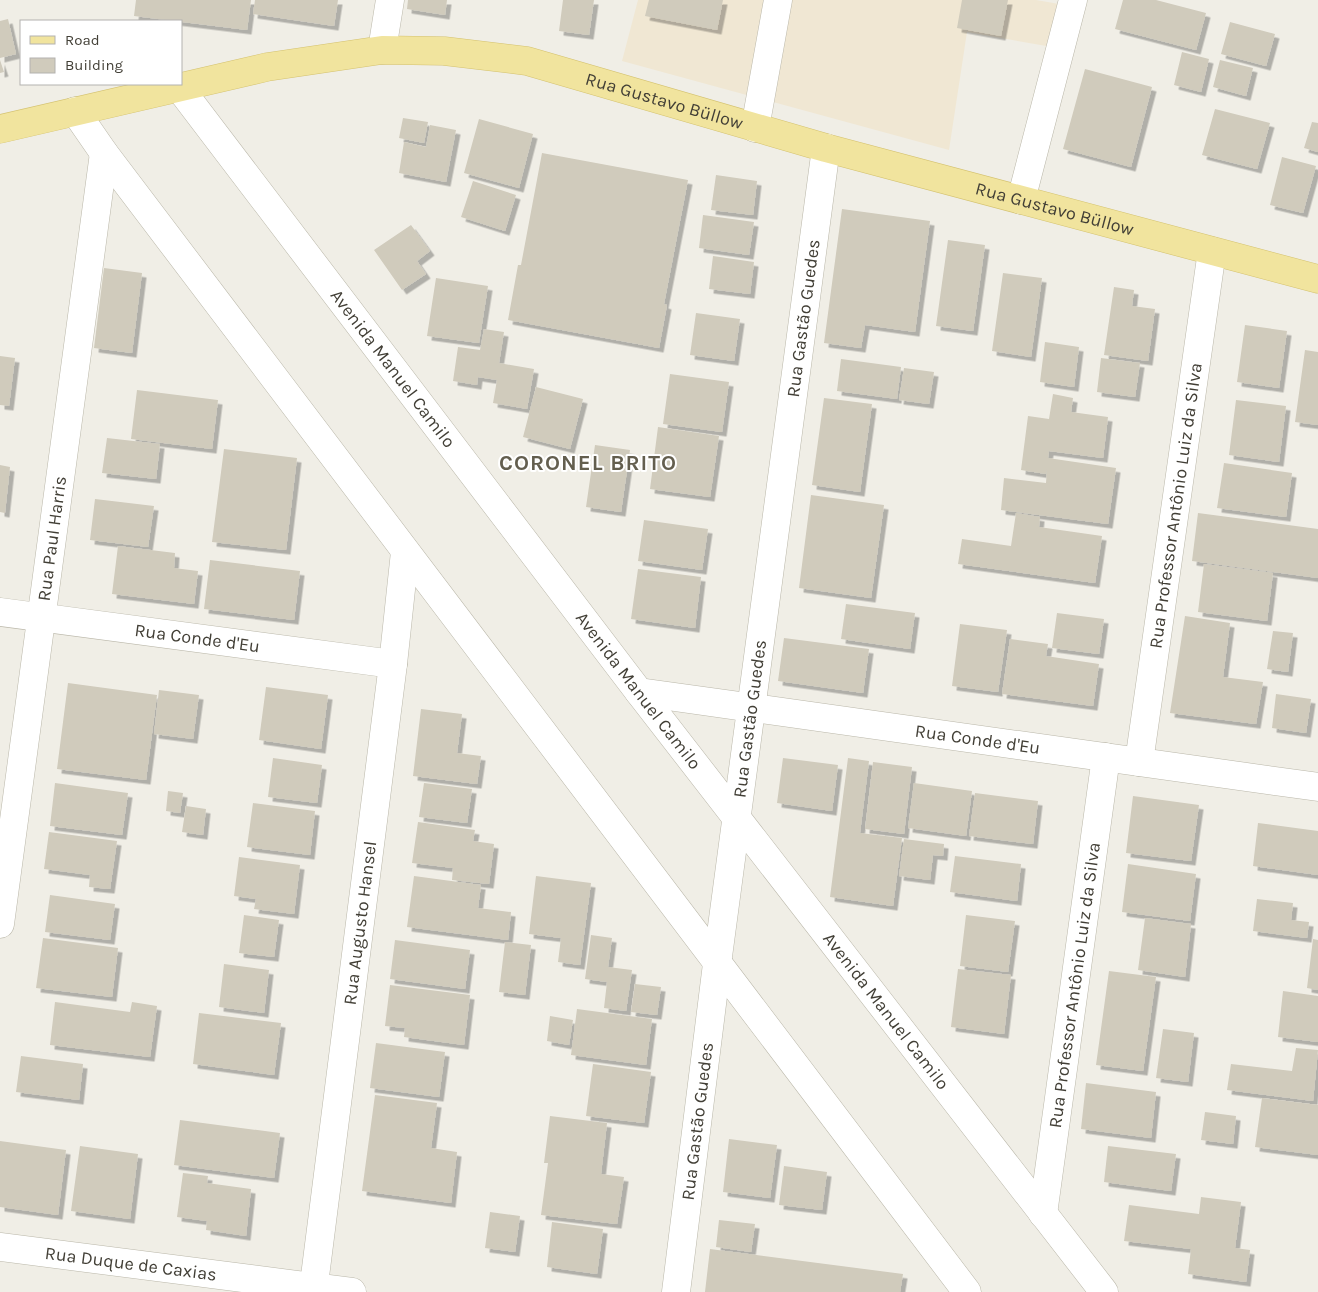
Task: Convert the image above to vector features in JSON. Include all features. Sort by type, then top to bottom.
[{"type":"main road","name":"Rua Gustavo Büllow","points":[[0,129],[178,86],[267,67],[382,50],[444,51],[527,61],[826,148],[1318,279]]},
{"type":"street","points":[[382,50],[390,0]]},
{"type":"street","points":[[755,128],[778,0]]},
{"type":"street","points":[[1021,200],[1073,0]]},
{"type":"street","name":"Avenida Manuel Camilo","points":[[178,86],[639,692],[1104,1292]]},
{"type":"street","points":[[75,111],[104,153],[405,552],[967,1292]]},
{"type":"street","name":"Rua Gastão Guedes","points":[[676,1292],[736,817],[826,148]]},
{"type":"street","name":"Rua Paul Harris","points":[[0,924],[104,153]]},
{"type":"street","name":"Rua Professor Antônio Luiz da Silva","points":[[1139,762],[1212,251]]},
{"type":"street","name":"Rua Augusto Hansel","points":[[314,1290],[393,664],[405,552]]},
{"type":"street","name":"Rua Conde d'Eu","points":[[0,612],[393,664]]},
{"type":"street","name":"Rua Conde d'Eu","points":[[639,692],[1318,787]]},
{"type":"street","name":"Rua Professor Antônio Luiz da Silva","points":[[1043,1214],[1106,757]]},
{"type":"street","name":"Rua Duque de Caxias","points":[[0,1247],[314,1290],[352,1292]]},
{"type":"shaded area","points":[[638,0],[1036,0],[1065,5],[1052,47],[967,32],[949,150],[622,61]]},
{"type":"building","points":[[136,0],[251,0],[247,30],[182,22],[182,20],[134,16]]},
{"type":"building","points":[[255,0],[338,0],[334,26],[253,14]]},
{"type":"building","points":[[408,0],[447,0],[445,15],[407,9]]},
{"type":"building","points":[[563,0],[594,0],[589,35],[559,31]]},
{"type":"building","points":[[649,0],[723,0],[717,30],[645,16]]},
{"type":"building","points":[[962,0],[1008,0],[1001,36],[957,28]]},
{"type":"building","points":[[1123,0],[1156,0],[1206,13],[1196,50],[1115,29]]},
{"type":"building","points":[[8,19],[16,54],[0,58],[0,21]]},
{"type":"building","points":[[1230,22],[1275,34],[1266,66],[1221,54]]},
{"type":"building","points":[[1182,52],[1209,59],[1201,92],[1174,85]]},
{"type":"building","points":[[0,60],[4,72],[0,73]]},
{"type":"building","points":[[1220,60],[1253,68],[1246,96],[1213,87]]},
{"type":"building","points":[[1085,69],[1152,87],[1131,167],[1063,149]]},
{"type":"building","points":[[1215,109],[1270,123],[1257,169],[1202,155]]},
{"type":"building","points":[[403,118],[428,122],[424,143],[399,138]]},
{"type":"building","points":[[479,119],[533,134],[519,188],[464,173]]},
{"type":"building","points":[[1312,122],[1318,123],[1318,152],[1304,148]]},
{"type":"building","points":[[430,125],[456,130],[446,182],[399,173],[404,142],[426,147]]},
{"type":"building","points":[[542,153],[688,180],[664,304],[667,305],[659,348],[508,320],[518,265],[521,265]]},
{"type":"building","points":[[1282,157],[1316,166],[1303,213],[1270,205]]},
{"type":"building","points":[[716,175],[757,181],[753,215],[711,210]]},
{"type":"building","points":[[473,181],[516,195],[505,231],[461,217]]},
{"type":"building","points":[[842,209],[930,221],[915,332],[865,325],[861,348],[824,343]]},
{"type":"building","points":[[703,215],[754,222],[749,255],[699,248]]},
{"type":"building","points":[[411,225],[430,251],[417,261],[426,274],[402,290],[374,250]]},
{"type":"building","points":[[948,240],[985,245],[973,331],[936,326]]},
{"type":"building","points":[[713,256],[754,262],[750,294],[709,289]]},
{"type":"building","points":[[104,268],[142,273],[132,353],[94,348]]},
{"type":"building","points":[[1003,273],[1042,278],[1031,357],[992,351]]},
{"type":"building","points":[[436,278],[488,286],[479,343],[427,336]]},
{"type":"building","points":[[1114,287],[1134,290],[1132,306],[1155,309],[1148,361],[1104,355]]},
{"type":"building","points":[[696,313],[740,319],[734,361],[690,355]]},
{"type":"building","points":[[1245,325],[1287,331],[1279,388],[1237,382]]},
{"type":"building","points":[[484,329],[504,332],[499,363],[534,369],[527,409],[493,403],[497,380],[478,377],[477,385],[453,381],[458,347],[480,350]]},
{"type":"building","points":[[1045,342],[1079,347],[1074,387],[1040,382]]},
{"type":"building","points":[[1305,350],[1318,352],[1318,425],[1295,422]]},
{"type":"building","points":[[0,356],[15,358],[9,406],[0,405]]},
{"type":"building","points":[[1101,358],[1140,363],[1135,397],[1097,392]]},
{"type":"building","points":[[841,359],[901,367],[897,399],[837,391]]},
{"type":"building","points":[[904,368],[934,372],[929,404],[899,400]]},
{"type":"building","points":[[670,374],[729,382],[722,432],[663,424]]},
{"type":"building","points":[[536,387],[583,399],[570,449],[523,437]]},
{"type":"building","points":[[137,390],[218,400],[212,449],[131,439]]},
{"type":"building","points":[[1053,394],[1073,398],[1071,412],[1108,417],[1103,458],[1049,451],[1048,458],[1116,468],[1108,524],[1001,510],[1004,478],[1046,483],[1047,469],[1046,474],[1021,470],[1028,416],[1049,419]]},
{"type":"building","points":[[824,398],[872,404],[860,492],[812,485]]},
{"type":"building","points":[[1236,400],[1286,406],[1279,462],[1229,455]]},
{"type":"building","points":[[658,427],[719,436],[710,497],[650,489]]},
{"type":"building","points":[[107,438],[160,444],[156,479],[102,473]]},
{"type":"building","points":[[595,445],[630,450],[621,512],[586,507]]},
{"type":"building","points":[[224,449],[297,458],[286,550],[212,542]]},
{"type":"building","points":[[1224,463],[1292,473],[1286,517],[1217,508]]},
{"type":"building","points":[[0,465],[10,467],[5,513],[0,512]]},
{"type":"building","points":[[811,495],[884,505],[871,598],[799,588]]},
{"type":"building","points":[[95,499],[154,506],[148,547],[90,540]]},
{"type":"building","points":[[1016,513],[1040,517],[1039,527],[1102,536],[1095,583],[958,564],[962,539],[1011,546]]},
{"type":"building","points":[[1198,513],[1318,529],[1318,578],[1192,561]]},
{"type":"building","points":[[644,520],[708,529],[702,570],[638,561]]},
{"type":"building","points":[[118,546],[175,553],[174,568],[198,571],[194,604],[112,594]]},
{"type":"building","points":[[210,560],[300,571],[294,620],[204,609]]},
{"type":"building","points":[[1204,564],[1273,573],[1267,621],[1198,612]]},
{"type":"building","points":[[638,569],[701,577],[695,628],[631,619]]},
{"type":"building","points":[[846,604],[915,613],[910,649],[841,639]]},
{"type":"building","points":[[1057,613],[1104,619],[1099,654],[1052,648]]},
{"type":"building","points":[[1185,616],[1230,623],[1223,677],[1263,682],[1256,724],[1170,713]]},
{"type":"building","points":[[960,624],[1007,630],[998,692],[952,686]]},
{"type":"building","points":[[1273,631],[1293,633],[1288,672],[1267,669]]},
{"type":"building","points":[[784,638],[869,649],[863,693],[778,681]]},
{"type":"building","points":[[1010,639],[1048,644],[1046,656],[1099,664],[1093,706],[1002,694]]},
{"type":"building","points":[[68,683],[157,695],[146,780],[57,769]]},
{"type":"building","points":[[266,687],[328,695],[321,749],[259,740]]},
{"type":"building","points":[[159,690],[199,695],[193,739],[154,734]]},
{"type":"building","points":[[1276,694],[1311,699],[1306,733],[1272,728]]},
{"type":"building","points":[[421,709],[462,714],[457,753],[481,756],[477,784],[413,776]]},
{"type":"building","points":[[273,758],[322,765],[317,803],[268,797]]},
{"type":"building","points":[[783,758],[838,765],[832,811],[777,803]]},
{"type":"building","points":[[848,758],[869,761],[860,833],[902,838],[893,906],[830,897]]},
{"type":"building","points":[[873,762],[912,767],[904,834],[865,829]]},
{"type":"building","points":[[55,783],[128,793],[122,835],[50,826]]},
{"type":"building","points":[[424,783],[472,789],[467,823],[419,817]]},
{"type":"building","points":[[914,783],[972,791],[966,836],[908,828]]},
{"type":"building","points":[[168,791],[183,793],[180,813],[166,811]]},
{"type":"building","points":[[975,793],[1038,801],[1033,844],[969,836]]},
{"type":"building","points":[[1133,796],[1199,805],[1191,861],[1126,853]]},
{"type":"building","points":[[253,803],[315,811],[310,855],[247,847]]},
{"type":"building","points":[[186,806],[206,809],[203,835],[182,832]]},
{"type":"building","points":[[418,822],[475,830],[473,841],[494,844],[489,884],[452,880],[453,868],[412,863]]},
{"type":"building","points":[[1258,823],[1318,831],[1318,875],[1253,866]]},
{"type":"building","points":[[49,832],[117,841],[110,889],[89,887],[90,875],[44,869]]},
{"type":"building","points":[[904,839],[944,844],[943,856],[933,855],[930,880],[899,876]]},
{"type":"building","points":[[955,856],[1021,864],[1017,901],[950,892]]},
{"type":"building","points":[[239,857],[300,865],[294,914],[254,909],[256,899],[234,896]]},
{"type":"building","points":[[1128,864],[1196,874],[1190,921],[1122,912]]},
{"type":"building","points":[[414,876],[481,885],[478,908],[511,912],[508,940],[407,927]]},
{"type":"building","points":[[536,876],[591,883],[580,965],[558,962],[561,938],[529,934]]},
{"type":"building","points":[[50,895],[115,904],[110,940],[45,932]]},
{"type":"building","points":[[1257,899],[1293,903],[1291,920],[1309,922],[1307,938],[1253,931]]},
{"type":"building","points":[[244,915],[279,920],[274,957],[239,953]]},
{"type":"building","points":[[966,915],[1015,921],[1008,972],[960,966]]},
{"type":"building","points":[[1145,918],[1191,924],[1185,977],[1138,970]]},
{"type":"building","points":[[591,935],[612,938],[608,967],[632,970],[626,1011],[604,1008],[607,982],[585,979]]},
{"type":"building","points":[[43,938],[118,948],[112,997],[36,988]]},
{"type":"building","points":[[1313,939],[1318,940],[1318,990],[1307,988]]},
{"type":"building","points":[[395,940],[470,950],[465,989],[390,979]]},
{"type":"building","points":[[505,942],[531,945],[525,995],[499,992]]},
{"type":"building","points":[[224,964],[269,970],[264,1013],[219,1007]]},
{"type":"building","points":[[958,969],[1011,975],[1004,1034],[951,1027]]},
{"type":"building","points":[[1109,971],[1156,977],[1143,1071],[1096,1065]]},
{"type":"building","points":[[635,984],[661,987],[657,1015],[631,1012]]},
{"type":"building","points":[[390,985],[470,995],[464,1045],[404,1037],[405,1028],[385,1026]]},
{"type":"building","points":[[1283,991],[1318,996],[1318,1042],[1278,1037]]},
{"type":"building","points":[[55,1002],[130,1012],[132,1002],[157,1006],[150,1057],[50,1045]]},
{"type":"building","points":[[577,1009],[652,1019],[646,1065],[571,1055]]},
{"type":"building","points":[[199,1013],[281,1023],[274,1075],[193,1064]]},
{"type":"building","points":[[550,1016],[573,1020],[569,1045],[547,1041]]},
{"type":"building","points":[[1163,1029],[1194,1033],[1188,1082],[1156,1078]]},
{"type":"building","points":[[376,1043],[445,1052],[439,1097],[370,1088]]},
{"type":"building","points":[[1296,1048],[1318,1050],[1313,1101],[1227,1090],[1231,1064],[1292,1071]]},
{"type":"building","points":[[21,1056],[83,1064],[79,1100],[16,1092]]},
{"type":"building","points":[[593,1064],[651,1072],[644,1123],[586,1116]]},
{"type":"building","points":[[1086,1083],[1156,1092],[1151,1138],[1081,1129]]},
{"type":"building","points":[[375,1095],[437,1103],[431,1148],[457,1152],[451,1203],[362,1191]]},
{"type":"building","points":[[1262,1098],[1318,1105],[1318,1155],[1255,1147]]},
{"type":"building","points":[[1205,1112],[1236,1116],[1233,1144],[1201,1140]]},
{"type":"building","points":[[550,1116],[607,1123],[601,1174],[624,1177],[617,1224],[541,1215],[548,1163],[544,1163]]},
{"type":"building","points":[[180,1120],[280,1133],[274,1178],[174,1165]]},
{"type":"building","points":[[729,1139],[777,1145],[770,1198],[723,1192]]},
{"type":"building","points":[[0,1141],[66,1150],[58,1215],[0,1207]]},
{"type":"building","points":[[80,1146],[138,1154],[130,1219],[71,1211]]},
{"type":"building","points":[[1108,1146],[1176,1154],[1171,1191],[1104,1182]]},
{"type":"building","points":[[784,1166],[827,1172],[822,1210],[779,1205]]},
{"type":"building","points":[[183,1173],[208,1176],[207,1183],[251,1189],[246,1236],[206,1230],[207,1221],[177,1217]]},
{"type":"building","points":[[1201,1197],[1241,1202],[1235,1248],[1250,1250],[1246,1282],[1188,1274],[1191,1249],[1124,1241],[1129,1205],[1199,1214]]},
{"type":"building","points":[[490,1212],[520,1216],[515,1252],[485,1248]]},
{"type":"building","points":[[719,1220],[755,1224],[751,1252],[716,1247]]},
{"type":"building","points":[[552,1222],[603,1229],[597,1274],[547,1267]]},
{"type":"building","points":[[710,1249],[903,1274],[900,1292],[705,1292]]},
{"type":"district","name":"CORONEL BRITO","points":[[588,462]]}]
